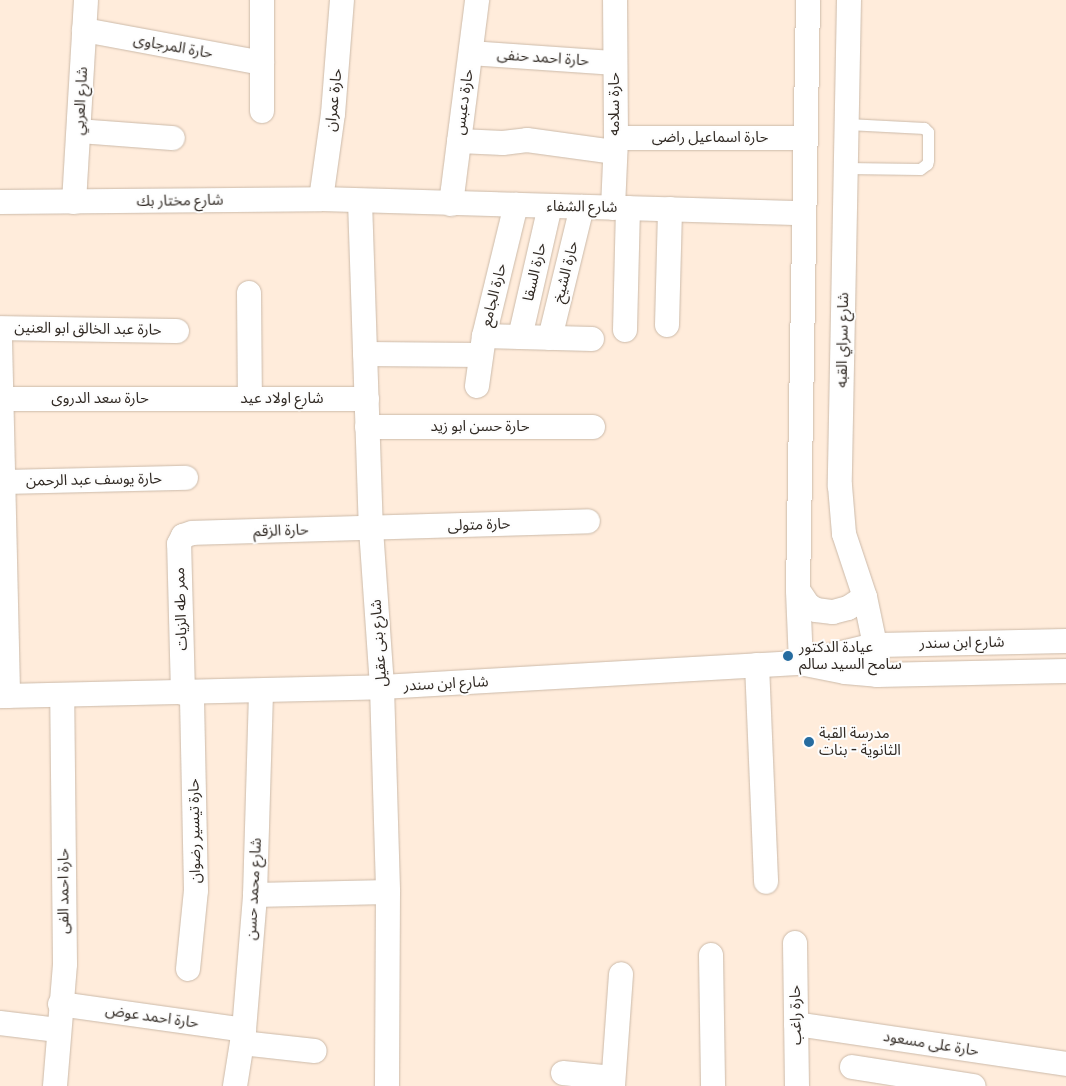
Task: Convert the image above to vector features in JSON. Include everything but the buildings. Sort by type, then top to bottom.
[{"type":"street","name":"شارع العربي","points":[[74,202],[86,0]]},
{"type":"street","points":[[262,0],[262,110]]},
{"type":"street","name":"حارة عمران","points":[[321,199],[333,114],[342,0]]},
{"type":"street","name":"حارة دعبس","points":[[451,204],[477,0]]},
{"type":"street","name":"حارة سلامه","points":[[615,0],[615,145],[620,208],[625,330]]},
{"type":"street","points":[[801,663],[798,590],[808,0]]},
{"type":"street","name":"شارع سراي القبه","points":[[849,0],[840,486],[844,534],[865,598],[875,645],[878,675]]},
{"type":"street","name":"حارة المرجاوى","points":[[84,30],[262,63]]},
{"type":"street","name":"حارة احمد حنفى","points":[[471,53],[616,63]]},
{"type":"street","points":[[79,131],[173,138]]},
{"type":"street","name":"حارة اسماعيل راضى","points":[[459,141],[503,143],[527,140],[615,145],[805,138]]},
{"type":"street","name":"شارع مختار بك","points":[[0,202],[321,199],[360,201]]},
{"type":"street","name":"شارع الشفاء","points":[[360,201],[803,213]]},
{"type":"street","name":"شارع بنى عقيل","points":[[360,201],[371,529],[382,687],[388,892],[387,1086]]},
{"type":"street","name":"حارة الجامع","points":[[477,386],[482,346],[516,205]]},
{"type":"street","name":"حارة السقا","points":[[520,337],[550,206]]},
{"type":"street","name":"حارة الشيخ","points":[[550,338],[582,207]]},
{"type":"street","points":[[667,325],[670,209]]},
{"type":"street","points":[[249,293],[250,399]]},
{"type":"street","name":"حارة عبد الخالق ابو العنين","points":[[0,328],[177,330]]},
{"type":"street","points":[[365,354],[482,346],[520,337],[592,339]]},
{"type":"street","points":[[0,339],[4,696]]},
{"type":"street","name":"حارة سعد الدروى","points":[[1,399],[198,399]]},
{"type":"street","name":"شارع اولاد عيد","points":[[198,399],[366,399]]},
{"type":"street","name":"حارة حسن ابو زيد","points":[[367,427],[593,427]]},
{"type":"street","name":"حارة يوسف عبد الرحمن","points":[[3,482],[186,478]]},
{"type":"street","name":"حارة متولى","points":[[371,529],[588,521]]},
{"type":"street","name":"حارة الزقم","points":[[192,533],[371,529]]},
{"type":"street","name":"ممر طه الزيات","points":[[188,693],[179,544],[183,536],[192,533]]},
{"type":"street","points":[[798,590],[808,605],[816,610],[832,612],[848,608],[865,598]]},
{"type":"street","name":"شارع ابن سندر","points":[[4,696],[382,687],[801,663],[875,645],[1066,641]]},
{"type":"street","name":"شارع ابن سندر","points":[[801,663],[845,672],[878,675],[1066,671]]},
{"type":"street","points":[[757,665],[766,882]]},
{"type":"street","name":"شارع محمد حسن","points":[[235,1086],[243,1036],[256,895],[261,691]]},
{"type":"street","name":"حارة تيسير رضوان","points":[[188,693],[196,890],[188,968]]},
{"type":"street","name":"حارة احمد الفى","points":[[54,1086],[65,964],[62,695]]},
{"type":"street","points":[[256,895],[388,892]]},
{"type":"street","name":"حارة راغب","points":[[795,943],[798,1086]]},
{"type":"street","points":[[711,955],[713,1086]]},
{"type":"street","points":[[563,1074],[613,1082],[622,974]]},
{"type":"street","name":"حارة احمد عوض","points":[[60,1004],[243,1036],[316,1051]]},
{"type":"street","points":[[0,1023],[58,1030]]},
{"type":"street","name":"حارة على مسعود","points":[[796,1024],[1066,1064]]},
{"type":"street","points":[[852,1067],[974,1086],[980,1051]]},
{"type":"lane","points":[[846,168],[920,169],[927,164],[928,145],[928,132],[924,128],[847,124]]},
{"type":"place","name":"عيادة الدكتور سامح السيد سالم","points":[[788,656]]},
{"type":"place","name":"مدرسة القبة الثانوية - بنات","points":[[809,742]]}]
